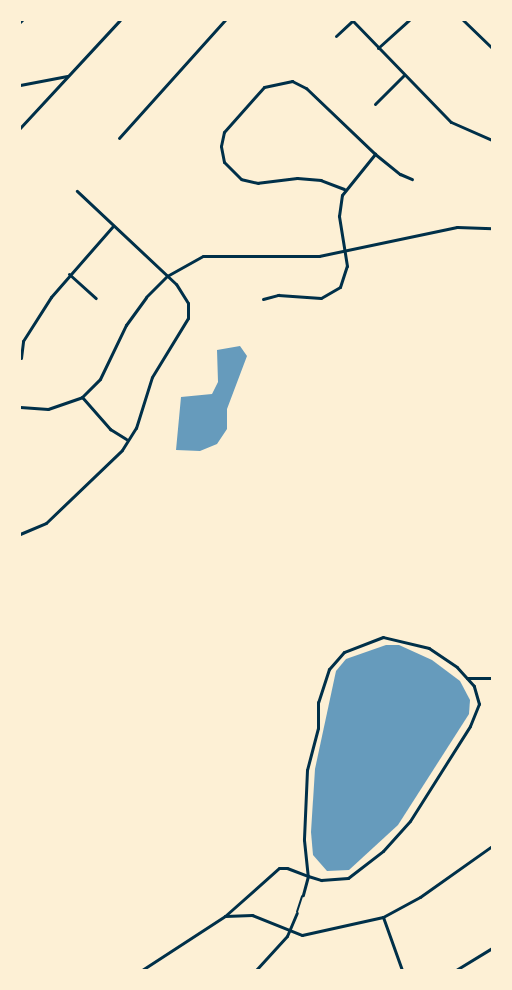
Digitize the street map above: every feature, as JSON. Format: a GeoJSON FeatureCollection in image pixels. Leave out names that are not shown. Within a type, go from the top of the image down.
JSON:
{"type":"FeatureCollection","features":[{"type":"Feature","properties":{"kind":"street"},"geometry":{"type":"LineString","coordinates":[[20,128],[120,20]]}},
{"type":"Feature","properties":{"kind":"street"},"geometry":{"type":"LineString","coordinates":[[119,138],[222,20]]}},
{"type":"Feature","properties":{"kind":"street"},"geometry":{"type":"LineString","coordinates":[[336,36],[352,20],[403,76],[451,122],[492,140]]}},
{"type":"Feature","properties":{"kind":"street"},"geometry":{"type":"LineString","coordinates":[[378,48],[409,20]]}},
{"type":"Feature","properties":{"kind":"street"},"geometry":{"type":"LineString","coordinates":[[463,20],[492,48]]}},
{"type":"Feature","properties":{"kind":"street"},"geometry":{"type":"LineString","coordinates":[[20,85],[70,75]]}},
{"type":"Feature","properties":{"kind":"street"},"geometry":{"type":"LineString","coordinates":[[375,104],[403,76]]}},
{"type":"Feature","properties":{"kind":"street"},"geometry":{"type":"LineString","coordinates":[[344,189],[321,180],[297,178],[258,183],[241,179],[224,162],[220,146],[224,132],[264,87],[292,81],[306,88],[375,154],[400,174],[412,179]]}},
{"type":"Feature","properties":{"kind":"street"},"geometry":{"type":"LineString","coordinates":[[263,299],[278,295],[328,296],[344,279],[345,252],[339,216],[344,189],[375,154]]}},
{"type":"Feature","properties":{"kind":"street"},"geometry":{"type":"LineString","coordinates":[[20,534],[46,523],[112,461],[136,428],[152,377],[187,323],[188,303],[167,276],[112,227],[77,191]]}},
{"type":"Feature","properties":{"kind":"street"},"geometry":{"type":"LineString","coordinates":[[21,358],[29,330],[69,274],[112,227]]}},
{"type":"Feature","properties":{"kind":"street"},"geometry":{"type":"LineString","coordinates":[[20,406],[48,409],[82,397],[106,369],[139,305],[167,276],[191,261],[215,255],[304,257],[345,252],[457,227],[492,228]]}},
{"type":"Feature","properties":{"kind":"street"},"geometry":{"type":"LineString","coordinates":[[69,274],[96,298]]}},
{"type":"Feature","properties":{"kind":"street"},"geometry":{"type":"LineString","coordinates":[[82,397],[110,429],[126,440]]}},
{"type":"Feature","properties":{"kind":"street"},"geometry":{"type":"LineString","coordinates":[[142,970],[225,916],[275,869],[287,868],[308,876],[321,880],[348,878],[383,851],[410,821],[477,714],[477,694],[466,678],[429,648],[392,636],[371,640],[338,657],[321,689],[318,728],[307,770],[304,840],[308,876],[303,895]]}},
{"type":"Feature","properties":{"kind":"street"},"geometry":{"type":"LineString","coordinates":[[466,678],[492,678]]}},
{"type":"Feature","properties":{"kind":"street"},"geometry":{"type":"LineString","coordinates":[[225,916],[252,915],[307,935],[383,917],[420,897],[492,846]]}},
{"type":"Feature","properties":{"kind":"street"},"geometry":{"type":"LineString","coordinates":[[256,970],[289,930],[297,913]]}},
{"type":"Feature","properties":{"kind":"street"},"geometry":{"type":"LineString","coordinates":[[383,917],[402,970]]}},
{"type":"Feature","properties":{"kind":"street"},"geometry":{"type":"LineString","coordinates":[[456,970],[492,948]]}},
{"type":"Feature","properties":{"kind":"lane"},"geometry":{"type":"LineString","coordinates":[[297,913],[303,895]]}},
{"type":"Feature","properties":{"kind":"water"},"geometry":{"type":"Polygon","coordinates":[[[240,346],[247,356],[227,409],[227,429],[217,444],[200,451],[176,450],[181,397],[212,394],[218,382],[217,350],[240,346]]]}},
{"type":"Feature","properties":{"kind":"water"},"geometry":{"type":"Polygon","coordinates":[[[386,645],[399,645],[432,660],[460,681],[470,700],[469,714],[398,825],[349,870],[327,871],[313,855],[311,832],[315,769],[336,671],[346,659],[386,645]]]}}]}
